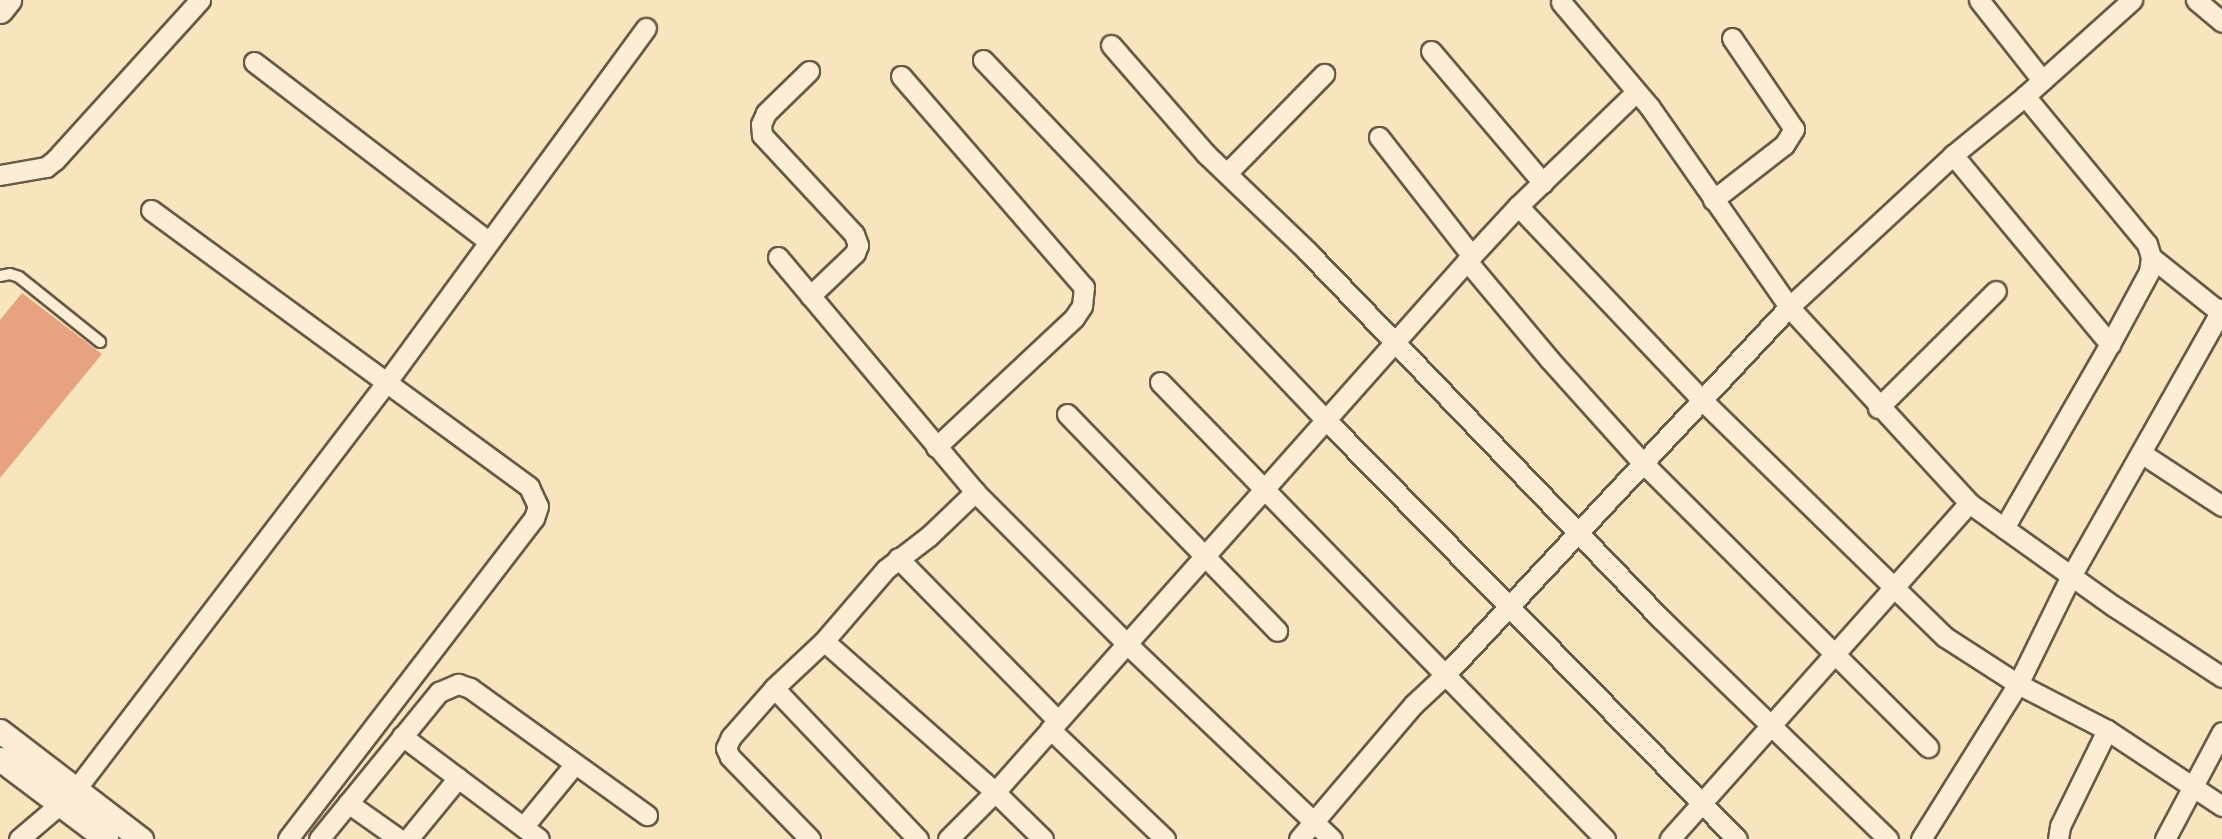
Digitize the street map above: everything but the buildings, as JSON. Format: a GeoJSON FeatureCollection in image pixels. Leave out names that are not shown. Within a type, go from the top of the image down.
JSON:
{"type":"FeatureCollection","features":[{"type":"Feature","properties":{"kind":"main road"},"geometry":{"type":"LineString","coordinates":[[0,10],[8,0]]}},
{"type":"Feature","properties":{"kind":"street"},"geometry":{"type":"LineString","coordinates":[[0,175],[46,167],[55,160],[200,0]]}},
{"type":"Feature","properties":{"kind":"street"},"geometry":{"type":"LineString","coordinates":[[1979,0],[2042,80]]}},
{"type":"Feature","properties":{"kind":"street"},"geometry":{"type":"LineString","coordinates":[[1299,839],[1414,704],[1444,676],[1789,307],[1953,155],[2025,96],[2132,0]]}},
{"type":"Feature","properties":{"kind":"street"},"geometry":{"type":"LineString","coordinates":[[2196,0],[2222,22]]}},
{"type":"Feature","properties":{"kind":"street"},"geometry":{"type":"LineString","coordinates":[[1561,2],[1635,93],[1649,106],[1789,307],[1878,408],[1969,503],[2071,576],[2222,677]]}},
{"type":"Feature","properties":{"kind":"street"},"geometry":{"type":"LineString","coordinates":[[31,836],[68,797],[386,383],[487,240],[646,28]]}},
{"type":"Feature","properties":{"kind":"street"},"geometry":{"type":"LineString","coordinates":[[1713,200],[1784,145],[1794,129],[1731,38]]}},
{"type":"Feature","properties":{"kind":"street"},"geometry":{"type":"LineString","coordinates":[[1111,45],[1206,154],[1579,531],[1661,618],[1888,839]]}},
{"type":"Feature","properties":{"kind":"street"},"geometry":{"type":"LineString","coordinates":[[1431,51],[1543,184]]}},
{"type":"Feature","properties":{"kind":"street"},"geometry":{"type":"LineString","coordinates":[[983,60],[1325,419],[1737,839]]}},
{"type":"Feature","properties":{"kind":"street"},"geometry":{"type":"LineString","coordinates":[[254,62],[487,240]]}},
{"type":"Feature","properties":{"kind":"street"},"geometry":{"type":"LineString","coordinates":[[809,71],[766,113],[761,124],[762,135],[854,234],[858,245],[855,253],[810,296]]}},
{"type":"Feature","properties":{"kind":"street"},"geometry":{"type":"LineString","coordinates":[[1227,173],[1324,74]]}},
{"type":"Feature","properties":{"kind":"street"},"geometry":{"type":"LineString","coordinates":[[901,76],[1084,287],[1082,306],[1074,318],[936,447]]}},
{"type":"Feature","properties":{"kind":"street"},"geometry":{"type":"LineString","coordinates":[[948,839],[995,792],[1325,419],[1518,206],[1635,93]]}},
{"type":"Feature","properties":{"kind":"street"},"geometry":{"type":"LineString","coordinates":[[2004,528],[2110,344],[2149,272],[2151,257],[2147,244],[2025,96]]}},
{"type":"Feature","properties":{"kind":"street"},"geometry":{"type":"LineString","coordinates":[[1380,137],[1470,259],[1550,360],[1642,462],[1836,652],[1928,747]]}},
{"type":"Feature","properties":{"kind":"street"},"geometry":{"type":"LineString","coordinates":[[1953,155],[2110,344]]}},
{"type":"Feature","properties":{"kind":"street"},"geometry":{"type":"LineString","coordinates":[[1518,206],[1702,400],[1945,637],[2018,684],[2107,730],[2222,806]]}},
{"type":"Feature","properties":{"kind":"street"},"geometry":{"type":"LineString","coordinates":[[151,211],[529,487],[538,506],[534,518],[288,839]]}},
{"type":"Feature","properties":{"kind":"street"},"geometry":{"type":"LineString","coordinates":[[778,257],[975,492],[1126,643],[1332,839]]}},
{"type":"Feature","properties":{"kind":"street"},"geometry":{"type":"LineString","coordinates":[[1921,839],[2018,684],[2071,576],[2141,453],[2215,335],[2221,310],[2151,257]]}},
{"type":"Feature","properties":{"kind":"street"},"geometry":{"type":"LineString","coordinates":[[1878,408],[1996,291]]}},
{"type":"Feature","properties":{"kind":"street"},"geometry":{"type":"LineString","coordinates":[[1160,382],[1605,839]]}},
{"type":"Feature","properties":{"kind":"street"},"geometry":{"type":"LineString","coordinates":[[1067,414],[1277,631]]}},
{"type":"Feature","properties":{"kind":"street"},"geometry":{"type":"LineString","coordinates":[[2141,453],[2222,506]]}},
{"type":"Feature","properties":{"kind":"street"},"geometry":{"type":"LineString","coordinates":[[810,839],[730,757],[726,748],[739,726],[774,688],[824,641],[898,558],[929,536],[975,492]]}},
{"type":"Feature","properties":{"kind":"street"},"geometry":{"type":"LineString","coordinates":[[1670,839],[1969,503]]}},
{"type":"Feature","properties":{"kind":"street"},"geometry":{"type":"LineString","coordinates":[[898,558],[1054,725],[1166,839]]}},
{"type":"Feature","properties":{"kind":"street"},"geometry":{"type":"LineString","coordinates":[[824,641],[995,792],[1043,839]]}},
{"type":"Feature","properties":{"kind":"street"},"geometry":{"type":"LineString","coordinates":[[323,837],[439,692],[458,684],[470,688],[647,816]]}},
{"type":"Feature","properties":{"kind":"street"},"geometry":{"type":"LineString","coordinates":[[774,688],[833,754],[918,839]]}},
{"type":"Feature","properties":{"kind":"street"},"geometry":{"type":"LineString","coordinates":[[2058,839],[2060,827],[2107,730]]}},
{"type":"Feature","properties":{"kind":"street"},"geometry":{"type":"LineString","coordinates":[[0,731],[68,797],[106,839]]}},
{"type":"Feature","properties":{"kind":"street"},"geometry":{"type":"LineString","coordinates":[[2165,839],[2222,732]]}},
{"type":"Feature","properties":{"kind":"street"},"geometry":{"type":"LineString","coordinates":[[402,736],[539,839]]}},
{"type":"Feature","properties":{"kind":"street"},"geometry":{"type":"LineString","coordinates":[[0,759],[141,839]]}},
{"type":"Feature","properties":{"kind":"street"},"geometry":{"type":"LineString","coordinates":[[523,827],[574,765]]}},
{"type":"Feature","properties":{"kind":"street"},"geometry":{"type":"LineString","coordinates":[[408,839],[458,778]]}},
{"type":"Feature","properties":{"kind":"street"},"geometry":{"type":"LineString","coordinates":[[348,803],[399,839]]}},
{"type":"Feature","properties":{"kind":"lane"},"geometry":{"type":"LineString","coordinates":[[0,275],[19,277],[100,342]]}}]}
